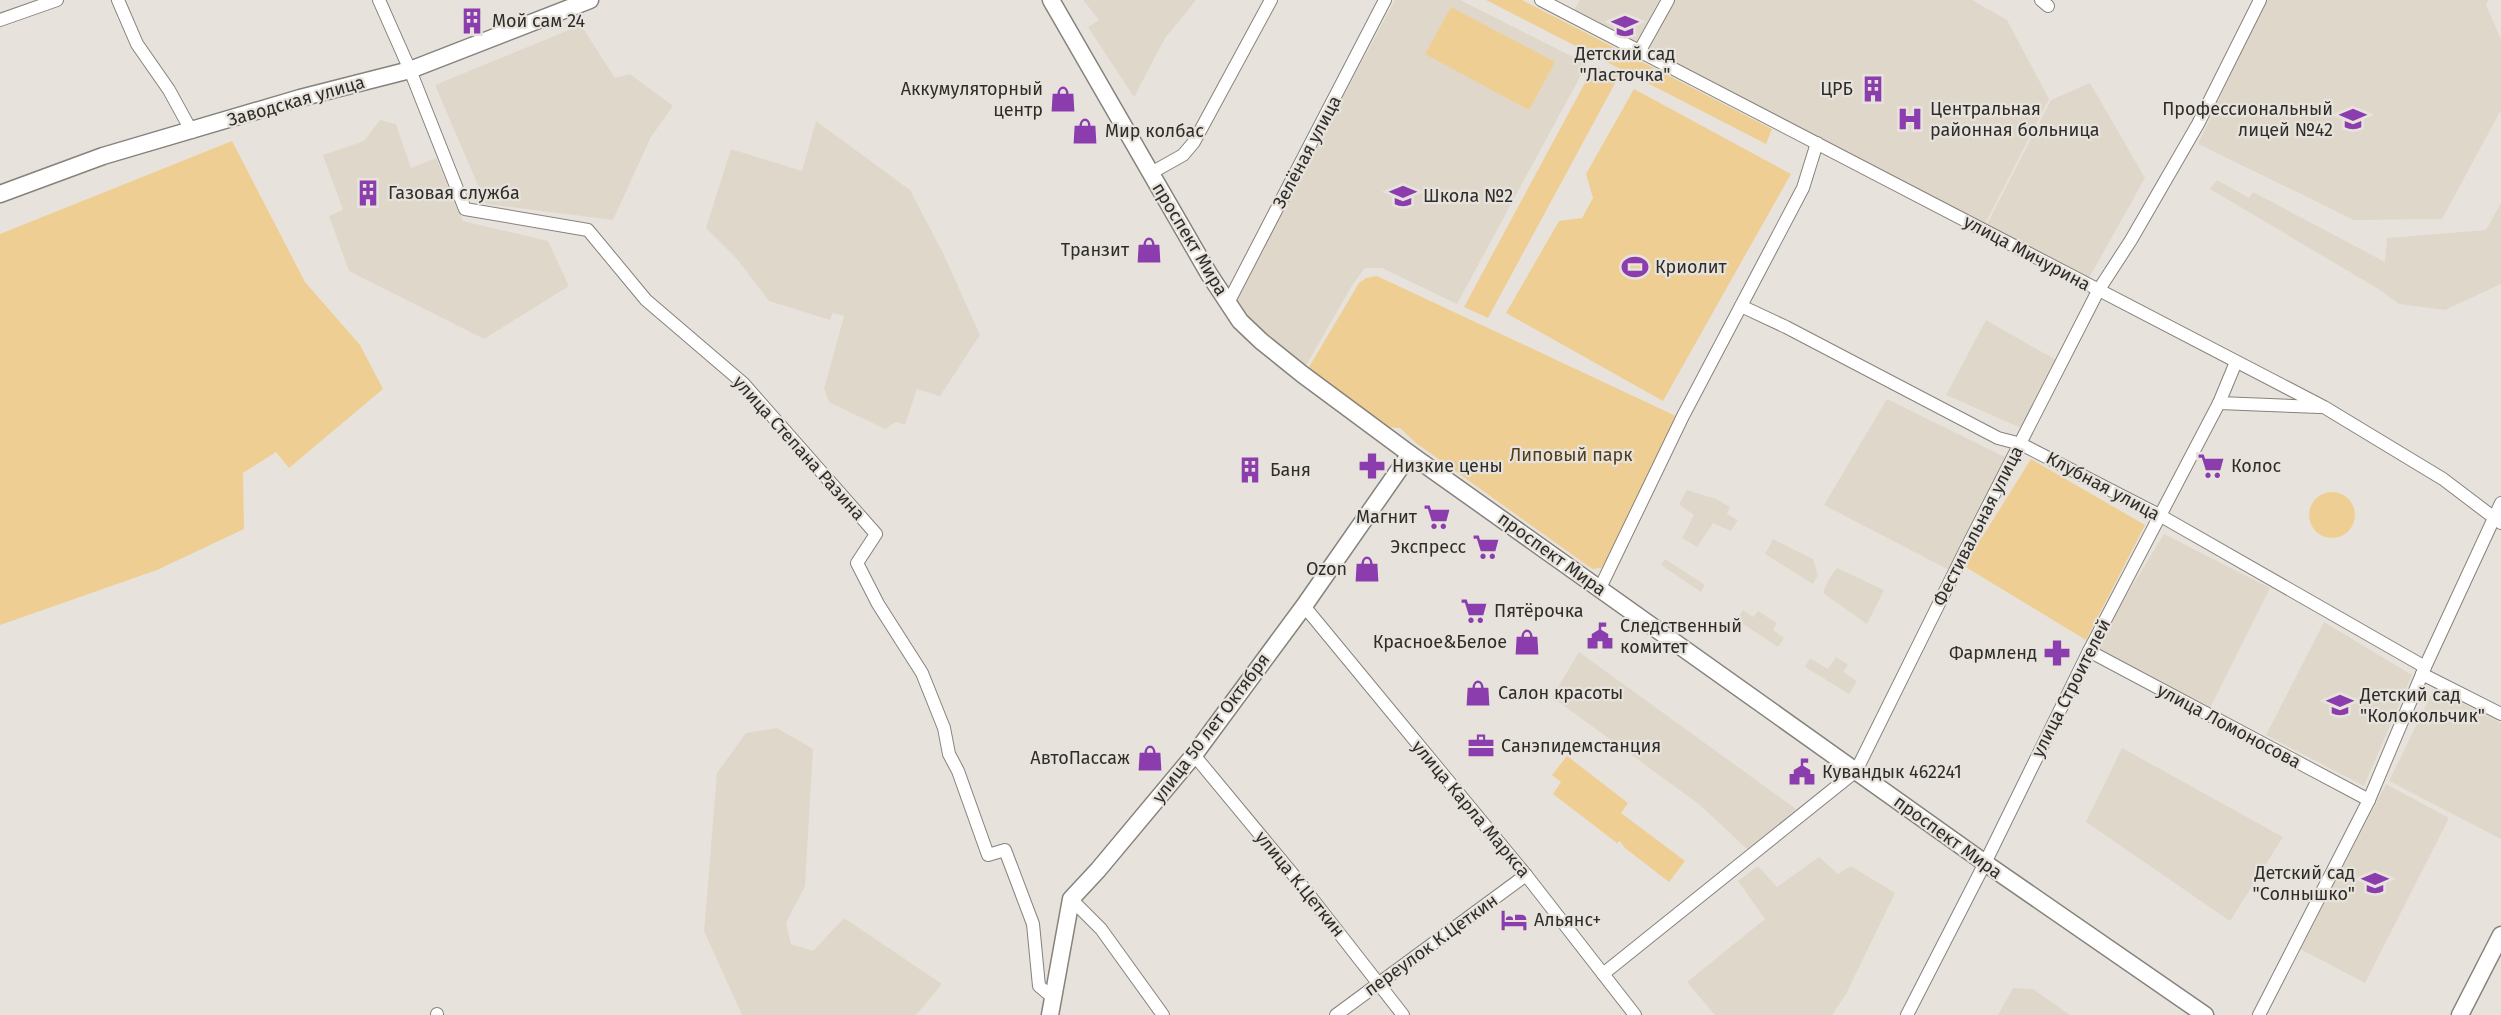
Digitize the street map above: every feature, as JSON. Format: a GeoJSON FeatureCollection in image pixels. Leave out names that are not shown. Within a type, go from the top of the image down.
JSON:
{"type":"FeatureCollection","features":[{"type":"Feature","properties":{"kind":"main road","name":"Заводская улица"},"geometry":{"type":"LineString","coordinates":[[0,194],[103,156],[192,132],[300,98],[410,70],[590,0]]}},
{"type":"Feature","properties":{"kind":"main road","name":"проспект Мира"},"geometry":{"type":"LineString","coordinates":[[1051,0],[1228,303],[1240,321],[1261,341],[1410,454],[1985,863],[2205,1015]]}},
{"type":"Feature","properties":{"kind":"main road","name":"улица 50 лет Октября"},"geometry":{"type":"LineString","coordinates":[[1071,899],[1194,755],[1304,606],[1410,454]]}},
{"type":"Feature","properties":{"kind":"main road"},"geometry":{"type":"LineString","coordinates":[[1050,1015],[1071,899]]}},
{"type":"Feature","properties":{"kind":"main road"},"geometry":{"type":"LineString","coordinates":[[2460,1015],[2501,935]]}},
{"type":"Feature","properties":{"kind":"street"},"geometry":{"type":"LineString","coordinates":[[0,20],[57,0]]}},
{"type":"Feature","properties":{"kind":"street"},"geometry":{"type":"LineString","coordinates":[[118,0],[137,44],[169,90],[192,132]]}},
{"type":"Feature","properties":{"kind":"street"},"geometry":{"type":"LineString","coordinates":[[379,0],[410,70]]}},
{"type":"Feature","properties":{"kind":"street"},"geometry":{"type":"LineString","coordinates":[[1151,173],[1183,155],[1194,142],[1271,0]]}},
{"type":"Feature","properties":{"kind":"street","name":"Зелёная улица"},"geometry":{"type":"LineString","coordinates":[[1228,303],[1385,0]]}},
{"type":"Feature","properties":{"kind":"street","name":"улица Мичурина"},"geometry":{"type":"LineString","coordinates":[[1541,0],[2324,407],[2443,479],[2497,521]]}},
{"type":"Feature","properties":{"kind":"street"},"geometry":{"type":"LineString","coordinates":[[1639,52],[1668,0]]}},
{"type":"Feature","properties":{"kind":"street","name":"Фестивальная улица"},"geometry":{"type":"LineString","coordinates":[[1603,974],[1856,771],[2098,291],[2131,240],[2198,124],[2260,0]]}},
{"type":"Feature","properties":{"kind":"street","name":"улица Степана Разина"},"geometry":{"type":"LineString","coordinates":[[410,70],[465,209],[588,230],[646,300],[743,383],[876,534],[857,563],[878,604],[922,673],[944,728],[949,754],[958,771],[988,855],[1005,850],[1033,924],[1039,986],[1052,997]]}},
{"type":"Feature","properties":{"kind":"street"},"geometry":{"type":"LineString","coordinates":[[1600,588],[1683,416],[1803,188],[1817,143]]}},
{"type":"Feature","properties":{"kind":"street","name":"Клубная улица"},"geometry":{"type":"LineString","coordinates":[[1741,306],[1786,327],[1998,438],[2021,444],[2161,516],[2501,714]]}},
{"type":"Feature","properties":{"kind":"street","name":"улица Строителей"},"geometry":{"type":"LineString","coordinates":[[1907,1015],[2089,651],[2219,403],[2236,362]]}},
{"type":"Feature","properties":{"kind":"street"},"geometry":{"type":"LineString","coordinates":[[2219,403],[2324,407]]}},
{"type":"Feature","properties":{"kind":"street"},"geometry":{"type":"LineString","coordinates":[[2259,1015],[2369,800],[2424,670],[2497,521],[2501,503]]}},
{"type":"Feature","properties":{"kind":"street","name":"улица Карла Маркса"},"geometry":{"type":"LineString","coordinates":[[1304,606],[1526,875],[1635,1015]]}},
{"type":"Feature","properties":{"kind":"street","name":"улица Ломоносова"},"geometry":{"type":"LineString","coordinates":[[2089,651],[2369,800]]}},
{"type":"Feature","properties":{"kind":"street","name":"улица К.Цеткин"},"geometry":{"type":"LineString","coordinates":[[1194,755],[1380,983],[1403,1015]]}},
{"type":"Feature","properties":{"kind":"street","name":"переулок К.Цеткин"},"geometry":{"type":"LineString","coordinates":[[1336,1015],[1526,875]]}},
{"type":"Feature","properties":{"kind":"street"},"geometry":{"type":"LineString","coordinates":[[1071,899],[1101,929],[1163,1015]]}},
{"type":"Feature","properties":{"kind":"shaded area"},"geometry":{"type":"Polygon","coordinates":[[[1083,0],[1196,0],[1165,38],[1134,97],[1088,27],[1099,20],[1083,0]]]}},
{"type":"Feature","properties":{"kind":"shaded area","name":"Школа №2"},"geometry":{"type":"Polygon","coordinates":[[[1395,0],[1460,0],[1587,64],[1457,304],[1382,268],[1365,268],[1353,284],[1304,369],[1265,339],[1233,302],[1395,0]]]}},
{"type":"Feature","properties":{"kind":"shaded area","name":"Детский сад \"Ласточка\""},"geometry":{"type":"Polygon","coordinates":[[[1580,0],[1659,0],[1637,42],[1574,10],[1580,0]]]}},
{"type":"Feature","properties":{"kind":"shaded area","name":"Центральная районная больница"},"geometry":{"type":"Polygon","coordinates":[[[1673,0],[1972,0],[2007,20],[2049,99],[1985,224],[1645,49],[1673,0]]]}},
{"type":"Feature","properties":{"kind":"shaded area","name":"Профессиональный лицей №42"},"geometry":{"type":"Polygon","coordinates":[[[2266,0],[2488,0],[2486,5],[2501,39],[2501,110],[2442,219],[2354,220],[2198,144],[2266,0]]]}},
{"type":"Feature","properties":{"kind":"shaded area"},"geometry":{"type":"Polygon","coordinates":[[[581,25],[615,78],[630,74],[673,106],[651,137],[613,220],[486,204],[435,85],[581,25]]]}},
{"type":"Feature","properties":{"kind":"shaded area"},"geometry":{"type":"Polygon","coordinates":[[[2090,83],[2145,178],[2089,278],[1987,224],[2051,100],[2090,83]]]}},
{"type":"Feature","properties":{"kind":"shaded area"},"geometry":{"type":"Polygon","coordinates":[[[380,120],[396,124],[411,168],[436,158],[463,221],[548,241],[569,286],[484,339],[349,271],[329,216],[343,210],[323,155],[364,141],[380,120]]]}},
{"type":"Feature","properties":{"kind":"shaded area"},"geometry":{"type":"Polygon","coordinates":[[[816,121],[910,190],[943,253],[980,335],[940,396],[917,389],[905,425],[896,422],[885,429],[829,402],[824,389],[844,316],[833,313],[830,320],[769,301],[737,259],[706,228],[731,149],[802,171],[816,121]]]}},
{"type":"Feature","properties":{"kind":"shaded area"},"geometry":{"type":"Polygon","coordinates":[[[2217,180],[2249,198],[2253,192],[2385,262],[2387,238],[2486,230],[2501,203],[2501,284],[2445,310],[2399,304],[2380,290],[2210,189],[2217,180]]]}},
{"type":"Feature","properties":{"kind":"shaded area"},"geometry":{"type":"Polygon","coordinates":[[[1986,320],[2056,360],[2021,428],[1946,395],[1986,320]]]}},
{"type":"Feature","properties":{"kind":"shaded area"},"geometry":{"type":"Polygon","coordinates":[[[1887,399],[2007,458],[1949,570],[1824,505],[1887,399]]]}},
{"type":"Feature","properties":{"kind":"shaded area"},"geometry":{"type":"Polygon","coordinates":[[[1687,490],[1716,499],[1730,507],[1727,514],[1738,520],[1731,531],[1713,523],[1697,547],[1682,538],[1694,515],[1679,504],[1687,490]]]}},
{"type":"Feature","properties":{"kind":"shaded area"},"geometry":{"type":"Polygon","coordinates":[[[2164,534],[2270,588],[2208,712],[2093,650],[2164,534]]]}},
{"type":"Feature","properties":{"kind":"shaded area"},"geometry":{"type":"Polygon","coordinates":[[[1773,539],[1813,559],[1818,575],[1813,584],[1765,554],[1773,539]]]}},
{"type":"Feature","properties":{"kind":"shaded area"},"geometry":{"type":"Polygon","coordinates":[[[1665,559],[1705,585],[1701,592],[1661,565],[1665,559]]]}},
{"type":"Feature","properties":{"kind":"shaded area"},"geometry":{"type":"Polygon","coordinates":[[[1837,568],[1884,590],[1867,624],[1823,593],[1837,568]]]}},
{"type":"Feature","properties":{"kind":"shaded area"},"geometry":{"type":"Polygon","coordinates":[[[1743,610],[1753,617],[1758,611],[1777,623],[1773,630],[1784,638],[1778,647],[1737,620],[1743,610]]]}},
{"type":"Feature","properties":{"kind":"shaded area","name":"Детский сад \"Колокольчик\""},"geometry":{"type":"Polygon","coordinates":[[[2324,622],[2412,675],[2364,786],[2266,735],[2324,622]]]}},
{"type":"Feature","properties":{"kind":"shaded area"},"geometry":{"type":"Polygon","coordinates":[[[1579,652],[1796,809],[1748,850],[1700,805],[1552,697],[1579,652]]]}},
{"type":"Feature","properties":{"kind":"shaded area"},"geometry":{"type":"Polygon","coordinates":[[[1836,657],[1848,665],[1843,672],[1857,681],[1849,694],[1805,667],[1810,658],[1828,669],[1836,657]]]}},
{"type":"Feature","properties":{"kind":"shaded area"},"geometry":{"type":"Polygon","coordinates":[[[2434,689],[2501,723],[2501,839],[2389,781],[2434,689]]]}},
{"type":"Feature","properties":{"kind":"shaded area"},"geometry":{"type":"Polygon","coordinates":[[[777,728],[813,749],[805,886],[786,923],[791,944],[813,951],[844,918],[942,984],[916,1015],[742,1015],[704,931],[717,773],[746,733],[777,728]]]}},
{"type":"Feature","properties":{"kind":"shaded area"},"geometry":{"type":"Polygon","coordinates":[[[2122,748],[2283,837],[2230,921],[2086,822],[2122,748]]]}},
{"type":"Feature","properties":{"kind":"shaded area","name":"Детский сад \"Солнышко\""},"geometry":{"type":"Polygon","coordinates":[[[2386,784],[2449,818],[2365,983],[2300,949],[2386,784]]]}},
{"type":"Feature","properties":{"kind":"shaded area"},"geometry":{"type":"Polygon","coordinates":[[[1819,857],[1838,874],[1851,866],[1895,893],[1846,994],[1832,1015],[1715,1015],[1687,982],[1765,919],[1738,881],[1758,866],[1777,887],[1819,857]]]}},
{"type":"Feature","properties":{"kind":"shaded area"},"geometry":{"type":"Polygon","coordinates":[[[2013,988],[2033,989],[2070,1015],[1998,1015],[2013,988]]]}},
{"type":"Feature","properties":{"kind":"green space"},"geometry":{"type":"Polygon","coordinates":[[[1486,0],[1522,0],[1772,129],[1766,144],[1486,0]]]}},
{"type":"Feature","properties":{"kind":"green space"},"geometry":{"type":"Polygon","coordinates":[[[1451,7],[1555,62],[1529,110],[1425,54],[1451,7]]]}},
{"type":"Feature","properties":{"kind":"green space"},"geometry":{"type":"Polygon","coordinates":[[[1594,66],[1619,76],[1488,318],[1464,307],[1594,66]]]}},
{"type":"Feature","properties":{"kind":"green space","name":"Криолит"},"geometry":{"type":"Polygon","coordinates":[[[1634,89],[1791,174],[1663,401],[1506,313],[1559,221],[1582,218],[1593,198],[1586,174],[1634,89]]]}},
{"type":"Feature","properties":{"kind":"green space"},"geometry":{"type":"Polygon","coordinates":[[[232,141],[305,282],[360,345],[383,389],[289,468],[276,452],[243,473],[244,529],[157,570],[0,625],[0,234],[232,141]]]}},
{"type":"Feature","properties":{"kind":"green space","name":"Липовый парк"},"geometry":{"type":"Polygon","coordinates":[[[1377,276],[1678,417],[1606,567],[1593,569],[1588,566],[1416,443],[1400,428],[1381,427],[1306,372],[1359,283],[1366,278],[1377,276]]]}},
{"type":"Feature","properties":{"kind":"green space"},"geometry":{"type":"Polygon","coordinates":[[[2031,459],[2145,525],[2086,640],[1964,566],[2031,459]]]}},
{"type":"Feature","properties":{"kind":"green space"},"geometry":{"type":"Polygon","coordinates":[[[2332,492],[2348,499],[2355,515],[2348,531],[2332,538],[2316,531],[2309,515],[2316,499],[2332,492]]]}},
{"type":"Feature","properties":{"kind":"green space"},"geometry":{"type":"Polygon","coordinates":[[[1567,756],[1628,803],[1621,813],[1685,861],[1669,882],[1625,848],[1620,841],[1617,843],[1553,794],[1561,782],[1552,775],[1567,756]]]}},
{"type":"Feature","properties":{"kind":"place","name":"Мой сам 24"},"geometry":{"type":"Point","coordinates":[472,21]}},
{"type":"Feature","properties":{"kind":"place","name":"Детский сад \"Ласточка\""},"geometry":{"type":"Point","coordinates":[1625,26]}},
{"type":"Feature","properties":{"kind":"place","name":"ЦРБ"},"geometry":{"type":"Point","coordinates":[1873,89]}},
{"type":"Feature","properties":{"kind":"place","name":"Аккумуляторный центр"},"geometry":{"type":"Point","coordinates":[1063,99]}},
{"type":"Feature","properties":{"kind":"place","name":"Центральная районная больница"},"geometry":{"type":"Point","coordinates":[1910,119]}},
{"type":"Feature","properties":{"kind":"place","name":"Профессиональный лицей №42"},"geometry":{"type":"Point","coordinates":[2353,119]}},
{"type":"Feature","properties":{"kind":"place","name":"Мир колбас"},"geometry":{"type":"Point","coordinates":[1085,131]}},
{"type":"Feature","properties":{"kind":"place","name":"Газовая служба"},"geometry":{"type":"Point","coordinates":[368,193]}},
{"type":"Feature","properties":{"kind":"place","name":"Школа №2"},"geometry":{"type":"Point","coordinates":[1403,196]}},
{"type":"Feature","properties":{"kind":"place","name":"Транзит"},"geometry":{"type":"Point","coordinates":[1149,250]}},
{"type":"Feature","properties":{"kind":"place","name":"Криолит"},"geometry":{"type":"Point","coordinates":[1635,267]}},
{"type":"Feature","properties":{"kind":"place","name":"Низкие цены"},"geometry":{"type":"Point","coordinates":[1372,466]}},
{"type":"Feature","properties":{"kind":"place","name":"Колос"},"geometry":{"type":"Point","coordinates":[2211,466]}},
{"type":"Feature","properties":{"kind":"place","name":"Баня"},"geometry":{"type":"Point","coordinates":[1250,470]}},
{"type":"Feature","properties":{"kind":"place","name":"Магнит"},"geometry":{"type":"Point","coordinates":[1437,517]}},
{"type":"Feature","properties":{"kind":"place","name":"Экспресс"},"geometry":{"type":"Point","coordinates":[1486,547]}},
{"type":"Feature","properties":{"kind":"place","name":"Ozon"},"geometry":{"type":"Point","coordinates":[1367,569]}},
{"type":"Feature","properties":{"kind":"place","name":"Пятёрочка"},"geometry":{"type":"Point","coordinates":[1474,611]}},
{"type":"Feature","properties":{"kind":"place","name":"Следственный комитет"},"geometry":{"type":"Point","coordinates":[1600,636]}},
{"type":"Feature","properties":{"kind":"place","name":"Красное&Белое"},"geometry":{"type":"Point","coordinates":[1527,642]}},
{"type":"Feature","properties":{"kind":"place","name":"Фармленд"},"geometry":{"type":"Point","coordinates":[2057,653]}},
{"type":"Feature","properties":{"kind":"place","name":"Салон красоты"},"geometry":{"type":"Point","coordinates":[1478,693]}},
{"type":"Feature","properties":{"kind":"place","name":"Детский сад \"Колокольчик\""},"geometry":{"type":"Point","coordinates":[2340,705]}},
{"type":"Feature","properties":{"kind":"place","name":"Санэпидемстанция"},"geometry":{"type":"Point","coordinates":[1481,746]}},
{"type":"Feature","properties":{"kind":"place","name":"АвтоПассаж"},"geometry":{"type":"Point","coordinates":[1150,758]}},
{"type":"Feature","properties":{"kind":"place","name":"Кувандык 462241"},"geometry":{"type":"Point","coordinates":[1802,772]}},
{"type":"Feature","properties":{"kind":"place","name":"Детский сад \"Солнышко\""},"geometry":{"type":"Point","coordinates":[2375,883]}},
{"type":"Feature","properties":{"kind":"place","name":"Альянс+"},"geometry":{"type":"Point","coordinates":[1514,920]}}]}
